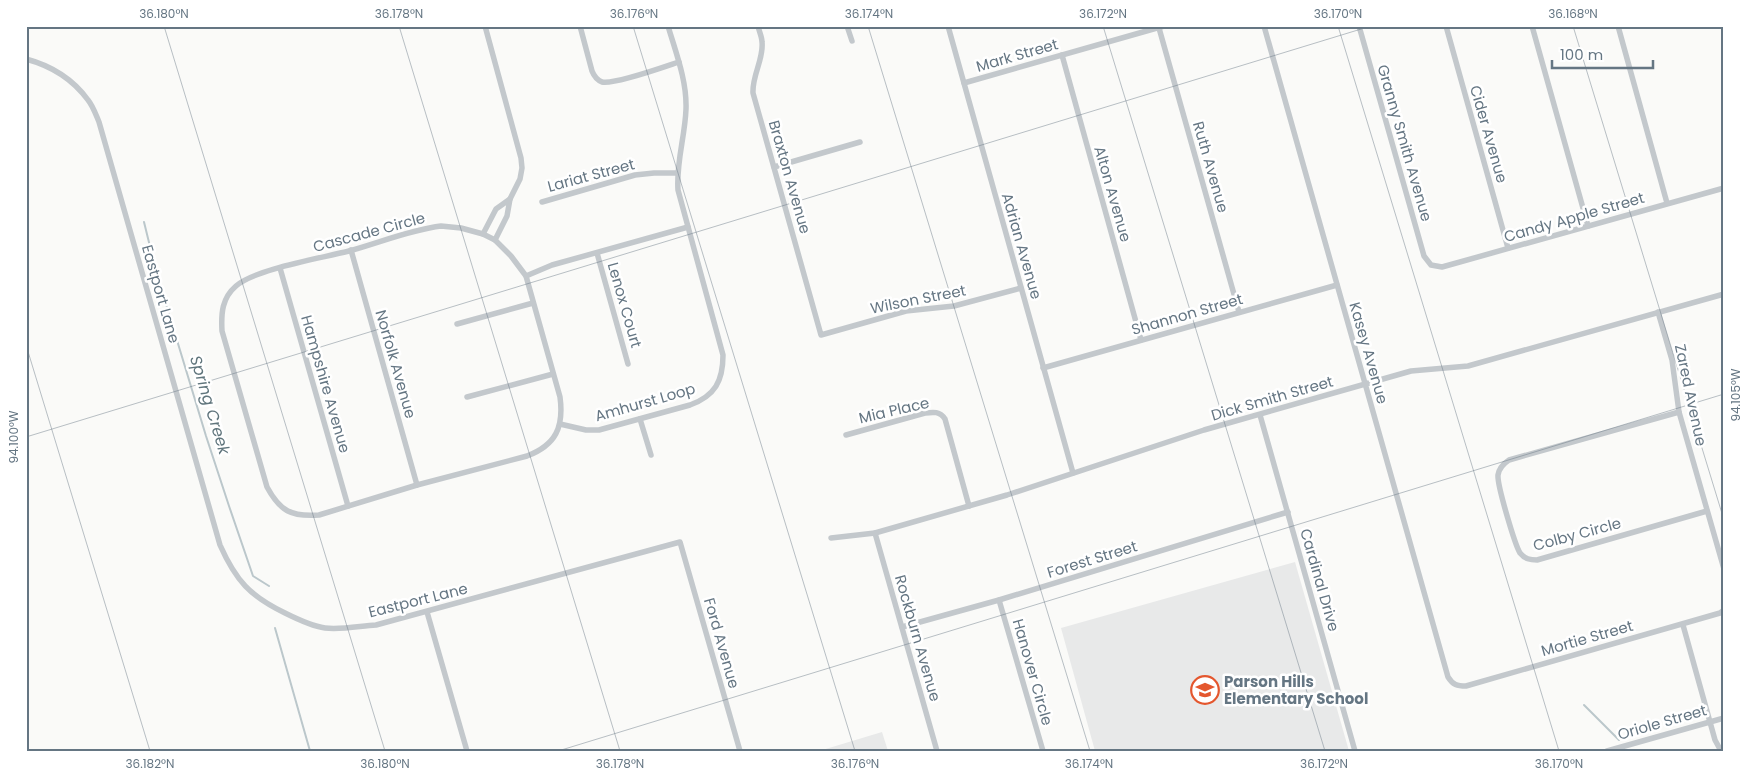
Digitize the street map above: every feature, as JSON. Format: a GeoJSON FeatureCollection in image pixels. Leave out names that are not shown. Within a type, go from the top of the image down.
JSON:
{"type":"FeatureCollection","features":[{"type":"Feature","properties":{"kind":"street"},"geometry":{"type":"LineString","coordinates":[[485,26],[521,158],[522,168],[520,179],[510,199],[508,216],[495,240]]}},
{"type":"Feature","properties":{"kind":"street"},"geometry":{"type":"LineString","coordinates":[[580,26],[592,71],[599,81],[612,82],[678,62]]}},
{"type":"Feature","properties":{"kind":"street","name":"Amhurst Loop"},"geometry":{"type":"LineString","coordinates":[[560,424],[586,430],[599,430],[640,419],[700,401],[717,386],[721,376],[723,355],[678,190],[677,174],[686,107],[684,81],[668,26]]}},
{"type":"Feature","properties":{"kind":"street","name":"Braxton Avenue"},"geometry":{"type":"LineString","coordinates":[[758,26],[762,42],[762,54],[752,83],[753,93],[820,335]]}},
{"type":"Feature","properties":{"kind":"street"},"geometry":{"type":"LineString","coordinates":[[847,26],[852,41]]}},
{"type":"Feature","properties":{"kind":"street","name":"Adrian Avenue"},"geometry":{"type":"LineString","coordinates":[[948,26],[1074,473]]}},
{"type":"Feature","properties":{"kind":"street","name":"Kasey Avenue"},"geometry":{"type":"LineString","coordinates":[[1264,26],[1448,677],[1455,685]]}},
{"type":"Feature","properties":{"kind":"street","name":"Granny Smith Avenue"},"geometry":{"type":"LineString","coordinates":[[1359,26],[1424,256],[1431,265]]}},
{"type":"Feature","properties":{"kind":"street","name":"Cider Avenue"},"geometry":{"type":"LineString","coordinates":[[1446,26],[1508,248]]}},
{"type":"Feature","properties":{"kind":"street"},"geometry":{"type":"LineString","coordinates":[[1532,26],[1588,226]]}},
{"type":"Feature","properties":{"kind":"street"},"geometry":{"type":"LineString","coordinates":[[1618,26],[1667,204]]}},
{"type":"Feature","properties":{"kind":"street","name":"Mark Street"},"geometry":{"type":"LineString","coordinates":[[964,83],[1161,27]]}},
{"type":"Feature","properties":{"kind":"street","name":"Ruth Avenue"},"geometry":{"type":"LineString","coordinates":[[1161,27],[1239,312]]}},
{"type":"Feature","properties":{"kind":"street","name":"Alton Avenue"},"geometry":{"type":"LineString","coordinates":[[1062,55],[1141,340]]}},
{"type":"Feature","properties":{"kind":"street","name":"Eastport Lane"},"geometry":{"type":"LineString","coordinates":[[26,59],[50,67],[69,80],[89,101],[99,122],[220,545],[229,564],[240,580],[265,603],[299,620],[326,628],[376,625],[680,542]]}},
{"type":"Feature","properties":{"kind":"street"},"geometry":{"type":"LineString","coordinates":[[774,167],[860,142]]}},
{"type":"Feature","properties":{"kind":"street","name":"Lariat Street"},"geometry":{"type":"LineString","coordinates":[[542,202],[644,173],[677,174]]}},
{"type":"Feature","properties":{"kind":"street","name":"Candy Apple Street"},"geometry":{"type":"LineString","coordinates":[[1431,265],[1442,267],[1724,188]]}},
{"type":"Feature","properties":{"kind":"street"},"geometry":{"type":"LineString","coordinates":[[483,234],[496,209],[510,199]]}},
{"type":"Feature","properties":{"kind":"street","name":"Cascade Circle"},"geometry":{"type":"LineString","coordinates":[[440,226],[461,228],[483,234],[495,240],[511,256],[526,276],[534,303],[562,410],[560,424],[551,440],[539,452],[527,456],[417,485],[319,515],[302,516],[286,510],[274,500],[267,487],[227,349],[222,330],[221,312],[226,297],[237,285],[252,276],[351,250],[421,228],[440,226]]}},
{"type":"Feature","properties":{"kind":"street"},"geometry":{"type":"LineString","coordinates":[[526,276],[552,266],[688,228]]}},
{"type":"Feature","properties":{"kind":"street","name":"Norfolk Avenue"},"geometry":{"type":"LineString","coordinates":[[351,250],[417,485]]}},
{"type":"Feature","properties":{"kind":"street","name":"Lenox Court"},"geometry":{"type":"LineString","coordinates":[[597,253],[628,364]]}},
{"type":"Feature","properties":{"kind":"street","name":"Hampshire Avenue"},"geometry":{"type":"LineString","coordinates":[[280,268],[348,506]]}},
{"type":"Feature","properties":{"kind":"street","name":"Shannon Street"},"geometry":{"type":"LineString","coordinates":[[1043,368],[1337,285]]}},
{"type":"Feature","properties":{"kind":"street","name":"Wilson Street"},"geometry":{"type":"LineString","coordinates":[[820,335],[906,311],[954,306],[1021,288]]}},
{"type":"Feature","properties":{"kind":"street","name":"Dick Smith Street"},"geometry":{"type":"LineString","coordinates":[[831,538],[875,533],[969,506],[1177,439],[1365,384],[1419,370],[1468,366],[1724,294]]}},
{"type":"Feature","properties":{"kind":"street"},"geometry":{"type":"LineString","coordinates":[[456,324],[534,303]]}},
{"type":"Feature","properties":{"kind":"street","name":"Zared Avenue"},"geometry":{"type":"LineString","coordinates":[[1658,312],[1672,360],[1679,412],[1724,569]]}},
{"type":"Feature","properties":{"kind":"street"},"geometry":{"type":"LineString","coordinates":[[467,397],[553,374]]}},
{"type":"Feature","properties":{"kind":"street","name":"Colby Circle"},"geometry":{"type":"LineString","coordinates":[[1679,412],[1509,460],[1499,470],[1499,483],[1518,548],[1525,558],[1531,560],[1537,560],[1707,512]]}},
{"type":"Feature","properties":{"kind":"street","name":"Mia Place"},"geometry":{"type":"LineString","coordinates":[[846,435],[925,413],[940,413],[945,419],[969,506]]}},
{"type":"Feature","properties":{"kind":"street","name":"Cardinal Drive"},"geometry":{"type":"LineString","coordinates":[[1260,415],[1355,751]]}},
{"type":"Feature","properties":{"kind":"street"},"geometry":{"type":"LineString","coordinates":[[640,419],[651,454]]}},
{"type":"Feature","properties":{"kind":"street","name":"Forest Street"},"geometry":{"type":"LineString","coordinates":[[902,627],[1000,600],[1288,512]]}},
{"type":"Feature","properties":{"kind":"street","name":"Rockburn Avenue"},"geometry":{"type":"LineString","coordinates":[[875,533],[937,751]]}},
{"type":"Feature","properties":{"kind":"street","name":"Ford Avenue"},"geometry":{"type":"LineString","coordinates":[[680,542],[740,751]]}},
{"type":"Feature","properties":{"kind":"street","name":"Hanover Circle"},"geometry":{"type":"LineString","coordinates":[[1000,600],[1043,751]]}},
{"type":"Feature","properties":{"kind":"street","name":"Mortie Street"},"geometry":{"type":"LineString","coordinates":[[1455,685],[1466,686],[1720,614],[1724,610]]}},
{"type":"Feature","properties":{"kind":"street"},"geometry":{"type":"LineString","coordinates":[[427,612],[467,751]]}},
{"type":"Feature","properties":{"kind":"street"},"geometry":{"type":"LineString","coordinates":[[1683,624],[1715,740],[1721,751]]}},
{"type":"Feature","properties":{"kind":"street","name":"Oriole Street"},"geometry":{"type":"LineString","coordinates":[[1607,751],[1724,718]]}},
{"type":"Feature","properties":{"kind":"shaded area","name":"Parson Hills Elementary School"},"geometry":{"type":"Polygon","coordinates":[[[1295,562],[1349,751],[1095,751],[1061,628],[1295,562]]]}},
{"type":"Feature","properties":{"kind":"shaded area"},"geometry":{"type":"Polygon","coordinates":[[[882,732],[888,751],[819,751],[882,732]]]}},
{"type":"Feature","properties":{"kind":"waterway","name":"Spring Creek"},"geometry":{"type":"LineString","coordinates":[[144,222],[156,271],[206,436],[253,576],[269,586]]}},
{"type":"Feature","properties":{"kind":"waterway","name":"Spring Creek"},"geometry":{"type":"LineString","coordinates":[[275,628],[310,751]]}},
{"type":"Feature","properties":{"kind":"waterway"},"geometry":{"type":"LineString","coordinates":[[1584,705],[1619,740]]}},
{"type":"Feature","properties":{"kind":"place","name":"Parson Hills Elementary School"},"geometry":{"type":"Point","coordinates":[1205,690]}}]}
